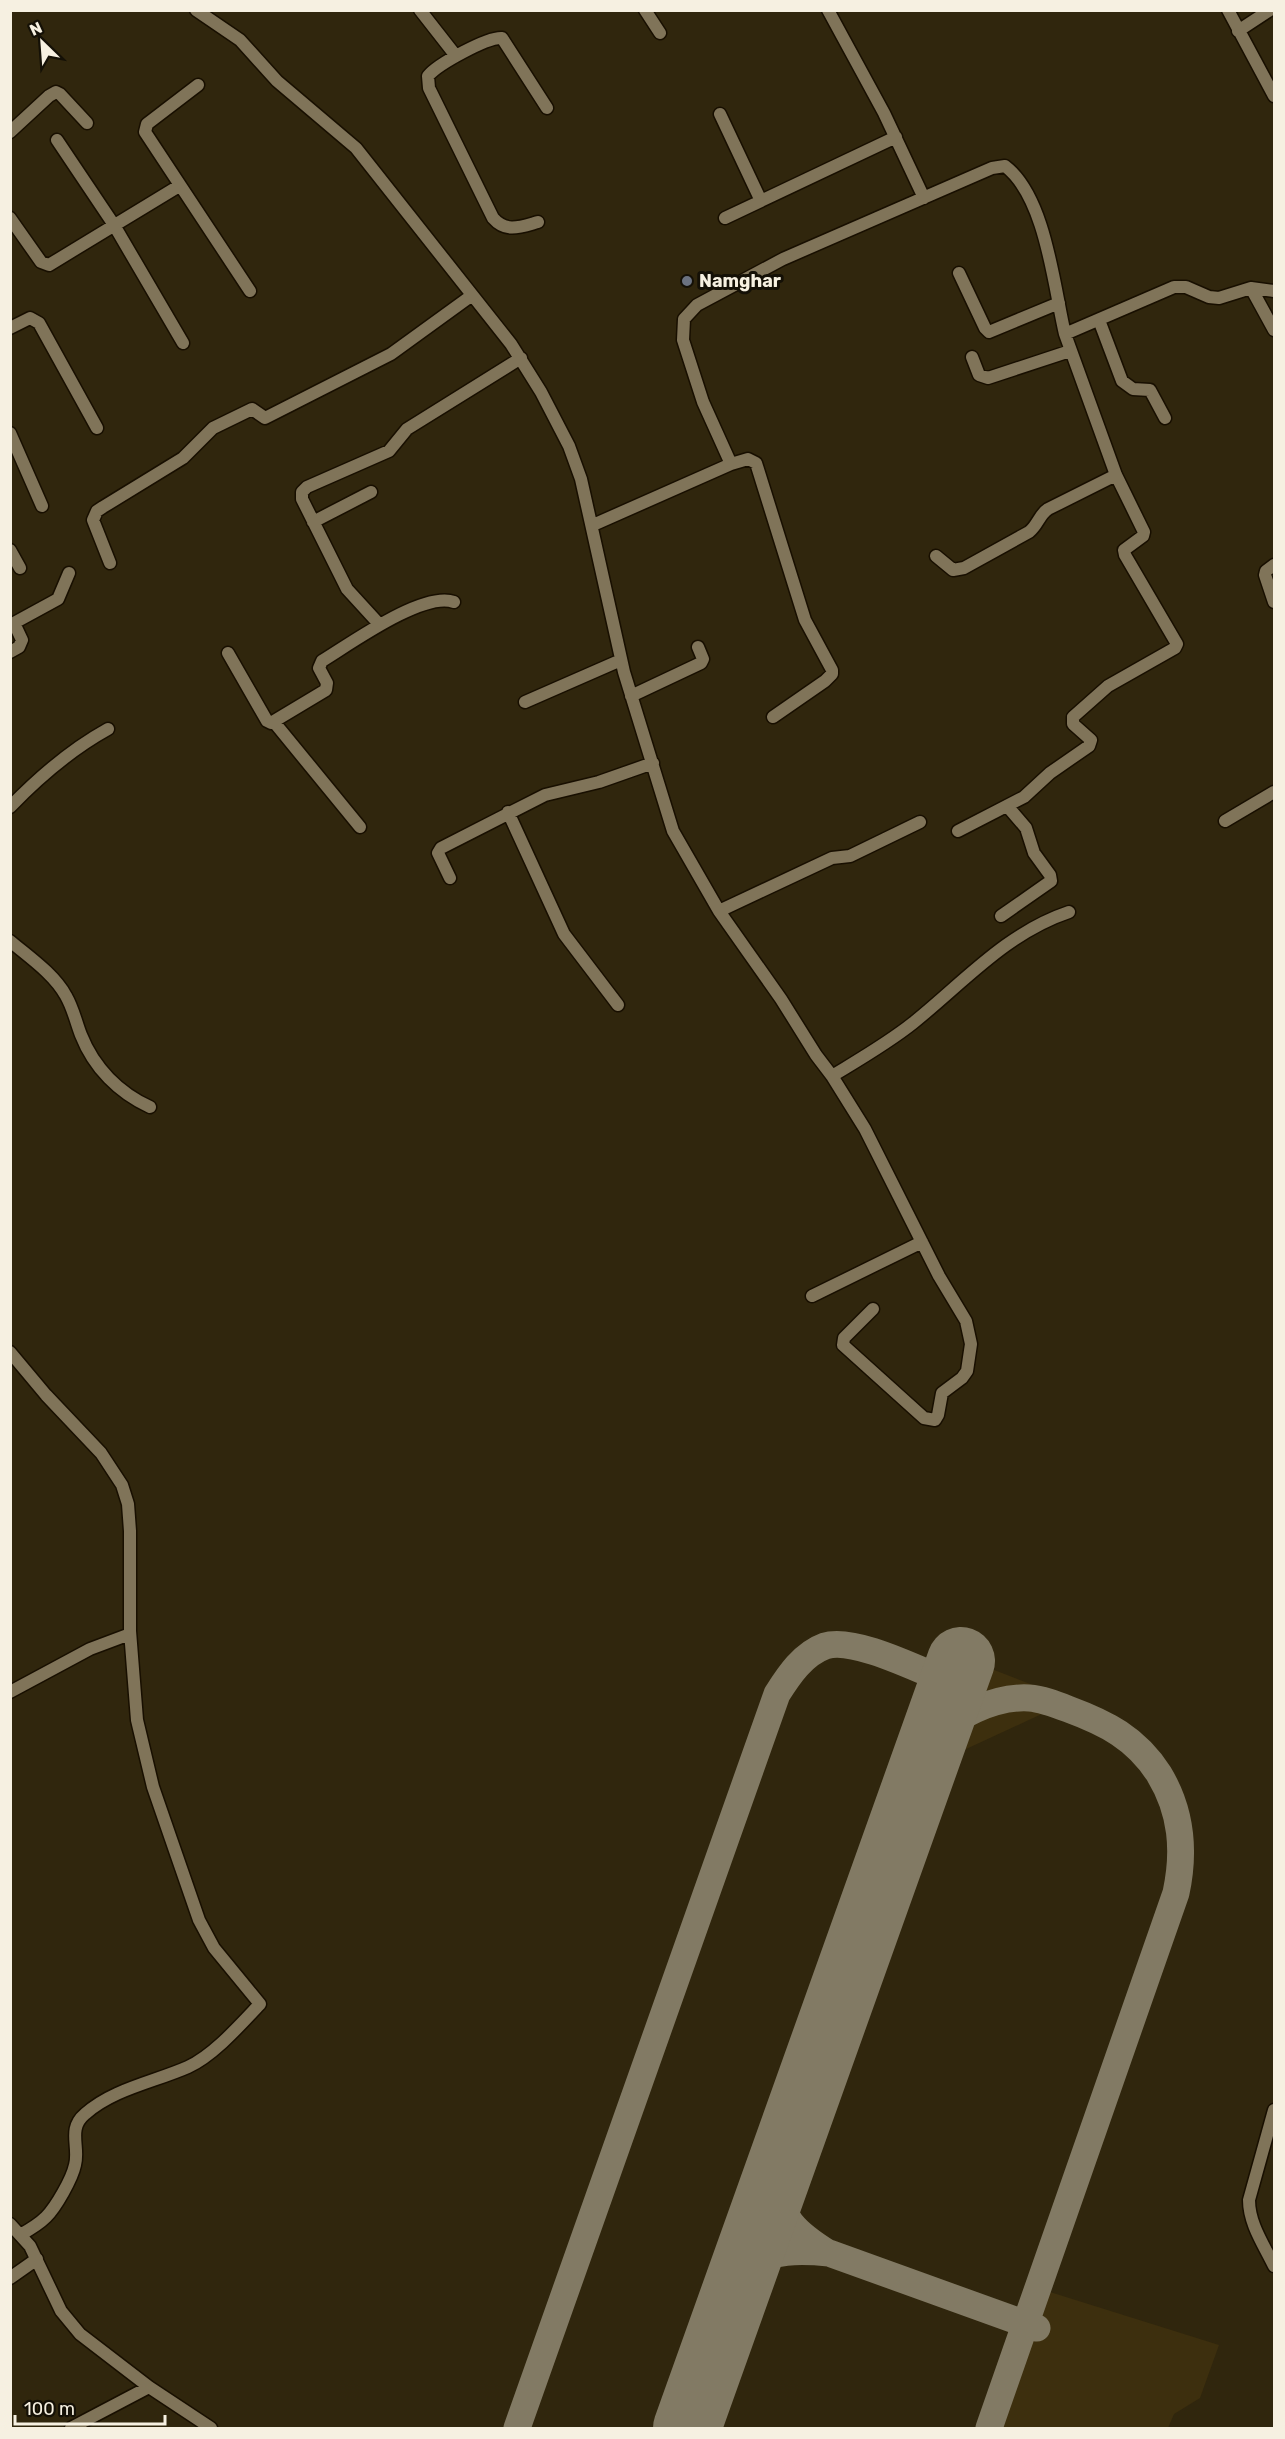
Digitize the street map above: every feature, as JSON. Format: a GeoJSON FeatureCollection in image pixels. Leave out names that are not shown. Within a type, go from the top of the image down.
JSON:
{"type":"FeatureCollection","features":[{"type":"Feature","properties":{"kind":"street"},"geometry":{"type":"LineString","coordinates":[[196,10],[240,40],[284,88],[356,148],[521,358],[569,446],[581,479],[593,525],[621,660],[673,831],[719,911],[781,999],[865,1129],[922,1242],[966,1321],[971,1344],[968,1371],[942,1393],[938,1415],[934,1420],[924,1418],[843,1345],[843,1338],[873,1309]]}},
{"type":"Feature","properties":{"kind":"street"},"geometry":{"type":"LineString","coordinates":[[420,10],[456,56]]}},
{"type":"Feature","properties":{"kind":"street"},"geometry":{"type":"LineString","coordinates":[[645,10],[660,33]]}},
{"type":"Feature","properties":{"kind":"street"},"geometry":{"type":"LineString","coordinates":[[828,10],[896,137],[924,198]]}},
{"type":"Feature","properties":{"kind":"street"},"geometry":{"type":"LineString","coordinates":[[1228,10],[1275,96]]}},
{"type":"Feature","properties":{"kind":"street"},"geometry":{"type":"LineString","coordinates":[[1238,31],[1269,10]]}},
{"type":"Feature","properties":{"kind":"street"},"geometry":{"type":"LineString","coordinates":[[538,222],[508,229],[497,222],[429,88],[428,76],[456,56],[502,38],[547,108]]}},
{"type":"Feature","properties":{"kind":"street"},"geometry":{"type":"LineString","coordinates":[[198,85],[144,127],[147,137],[250,291]]}},
{"type":"Feature","properties":{"kind":"street"},"geometry":{"type":"LineString","coordinates":[[10,132],[56,92],[87,123]]}},
{"type":"Feature","properties":{"kind":"street"},"geometry":{"type":"LineString","coordinates":[[720,114],[761,201]]}},
{"type":"Feature","properties":{"kind":"street"},"geometry":{"type":"LineString","coordinates":[[724,218],[896,137]]}},
{"type":"Feature","properties":{"kind":"street"},"geometry":{"type":"LineString","coordinates":[[57,140],[114,225],[183,343]]}},
{"type":"Feature","properties":{"kind":"street"},"geometry":{"type":"LineString","coordinates":[[731,464],[703,402],[683,340],[684,319],[697,305],[783,259],[998,166],[1005,166],[1011,171],[1031,203],[1046,240],[1070,351],[1116,476],[1144,532],[1143,536],[1124,550],[1125,555],[1140,584],[1173,634],[1176,646],[1108,686],[1073,717],[1073,724],[1089,738],[1091,744],[1050,773],[1024,797],[958,831]]}},
{"type":"Feature","properties":{"kind":"street"},"geometry":{"type":"LineString","coordinates":[[10,218],[14,233],[41,262],[49,265],[179,186]]}},
{"type":"Feature","properties":{"kind":"street"},"geometry":{"type":"LineString","coordinates":[[959,273],[984,328],[989,332],[1059,303]]}},
{"type":"Feature","properties":{"kind":"street"},"geometry":{"type":"LineString","coordinates":[[1065,334],[1179,286],[1209,297],[1219,298],[1251,288],[1275,291]]}},
{"type":"Feature","properties":{"kind":"street"},"geometry":{"type":"LineString","coordinates":[[1251,288],[1275,330]]}},
{"type":"Feature","properties":{"kind":"street"},"geometry":{"type":"LineString","coordinates":[[110,563],[93,520],[97,511],[183,458],[213,428],[252,409],[263,418],[268,417],[356,372],[391,354],[471,296]]}},
{"type":"Feature","properties":{"kind":"street"},"geometry":{"type":"LineString","coordinates":[[10,328],[30,318],[39,323],[97,428]]}},
{"type":"Feature","properties":{"kind":"street"},"geometry":{"type":"LineString","coordinates":[[1099,320],[1122,381],[1133,389],[1146,389],[1153,392],[1165,418]]}},
{"type":"Feature","properties":{"kind":"street"},"geometry":{"type":"LineString","coordinates":[[972,357],[979,375],[988,378],[1070,351]]}},
{"type":"Feature","properties":{"kind":"street"},"geometry":{"type":"LineString","coordinates":[[379,624],[347,589],[302,499],[302,492],[304,489],[389,451],[407,429],[521,358]]}},
{"type":"Feature","properties":{"kind":"street"},"geometry":{"type":"LineString","coordinates":[[10,433],[42,506]]}},
{"type":"Feature","properties":{"kind":"street"},"geometry":{"type":"LineString","coordinates":[[593,525],[731,464],[748,459],[754,461],[759,467],[805,620],[832,670],[832,674],[825,681],[772,717]]}},
{"type":"Feature","properties":{"kind":"street"},"geometry":{"type":"LineString","coordinates":[[936,556],[953,570],[964,567],[1029,532],[1034,528],[1042,512],[1116,476]]}},
{"type":"Feature","properties":{"kind":"street"},"geometry":{"type":"LineString","coordinates":[[313,522],[370,492]]}},
{"type":"Feature","properties":{"kind":"street"},"geometry":{"type":"LineString","coordinates":[[10,550],[20,568]]}},
{"type":"Feature","properties":{"kind":"street"},"geometry":{"type":"LineString","coordinates":[[1275,565],[1266,571],[1265,575],[1275,602]]}},
{"type":"Feature","properties":{"kind":"street"},"geometry":{"type":"LineString","coordinates":[[10,652],[19,647],[22,640],[12,620],[58,599],[69,573]]}},
{"type":"Feature","properties":{"kind":"street"},"geometry":{"type":"LineString","coordinates":[[228,653],[267,721],[274,722],[326,690],[327,683],[320,668],[322,662],[360,639],[379,624],[439,600],[454,602]]}},
{"type":"Feature","properties":{"kind":"street"},"geometry":{"type":"LineString","coordinates":[[631,696],[701,663],[703,659],[698,647]]}},
{"type":"Feature","properties":{"kind":"street"},"geometry":{"type":"LineString","coordinates":[[525,702],[621,660]]}},
{"type":"Feature","properties":{"kind":"street"},"geometry":{"type":"LineString","coordinates":[[274,722],[360,827]]}},
{"type":"Feature","properties":{"kind":"street"},"geometry":{"type":"LineString","coordinates":[[10,807],[51,767],[86,741],[108,729]]}},
{"type":"Feature","properties":{"kind":"street"},"geometry":{"type":"LineString","coordinates":[[450,878],[438,850],[507,812],[557,790],[599,782],[653,763]]}},
{"type":"Feature","properties":{"kind":"street"},"geometry":{"type":"LineString","coordinates":[[1225,821],[1275,792]]}},
{"type":"Feature","properties":{"kind":"street"},"geometry":{"type":"LineString","coordinates":[[1001,916],[1051,881],[1050,875],[1034,854],[1026,828],[1008,807]]}},
{"type":"Feature","properties":{"kind":"street"},"geometry":{"type":"LineString","coordinates":[[507,812],[564,934],[618,1005]]}},
{"type":"Feature","properties":{"kind":"street"},"geometry":{"type":"LineString","coordinates":[[719,911],[832,858],[850,856],[920,822]]}},
{"type":"Feature","properties":{"kind":"street"},"geometry":{"type":"LineString","coordinates":[[832,1076],[913,1023],[985,960],[1022,934],[1049,919],[1069,912]]}},
{"type":"Feature","properties":{"kind":"street"},"geometry":{"type":"LineString","coordinates":[[10,940],[60,986],[70,1004],[88,1051],[107,1077],[121,1090],[150,1107]]}},
{"type":"Feature","properties":{"kind":"street"},"geometry":{"type":"LineString","coordinates":[[812,1296],[922,1242]]}},
{"type":"Feature","properties":{"kind":"street"},"geometry":{"type":"LineString","coordinates":[[13,1360],[101,1453],[122,1485],[128,1504],[130,1531],[130,1634],[137,1720],[153,1787],[199,1920],[214,1948],[260,2004],[204,2058],[100,2103],[83,2115],[73,2136],[76,2155],[71,2176],[46,2217],[20,2235]]}},
{"type":"Feature","properties":{"kind":"street"},"geometry":{"type":"LineString","coordinates":[[10,1692],[90,1649],[130,1634]]}},
{"type":"Feature","properties":{"kind":"street"},"geometry":{"type":"LineString","coordinates":[[1275,2110],[1249,2200],[1249,2212],[1275,2266]]}},
{"type":"Feature","properties":{"kind":"street"},"geometry":{"type":"LineString","coordinates":[[10,2224],[38,2259],[61,2311],[80,2334],[149,2387],[211,2428]]}},
{"type":"Feature","properties":{"kind":"street"},"geometry":{"type":"LineString","coordinates":[[10,2278],[38,2259]]}},
{"type":"Feature","properties":{"kind":"street"},"geometry":{"type":"LineString","coordinates":[[71,2428],[149,2387]]}},
{"type":"Feature","properties":{"kind":"shaded area"},"geometry":{"type":"Polygon","coordinates":[[[984,1666],[1056,1694],[1046,1712],[951,1756],[984,1666]]]}},
{"type":"Feature","properties":{"kind":"shaded area"},"geometry":{"type":"Polygon","coordinates":[[[1050,2292],[1219,2345],[1200,2398],[1174,2414],[1168,2428],[1002,2428],[1050,2292]]]}},
{"type":"Feature","properties":{"kind":"taxiway"},"geometry":{"type":"LineString","coordinates":[[517,2428],[777,1694],[810,1654],[825,1646],[838,1644],[870,1650],[952,1683]]}},
{"type":"Feature","properties":{"kind":"taxiway"},"geometry":{"type":"LineString","coordinates":[[931,1741],[951,1723],[975,1709],[1003,1700],[1029,1698],[1058,1705],[1082,1714],[1119,1733],[1150,1761],[1167,1788],[1180,1832],[1181,1847],[1176,1893],[989,2428]]}},
{"type":"Feature","properties":{"kind":"taxiway"},"geometry":{"type":"LineString","coordinates":[[775,2179],[780,2204],[791,2223],[798,2231],[828,2253]]}},
{"type":"Feature","properties":{"kind":"taxiway"},"geometry":{"type":"LineString","coordinates":[[746,2262],[787,2252],[829,2253],[1037,2328]]}},
{"type":"Feature","properties":{"kind":"runway"},"geometry":{"type":"LineString","coordinates":[[687,2428],[961,1661]]}},
{"type":"Feature","properties":{"kind":"place","name":"Namghar"},"geometry":{"type":"Point","coordinates":[687,281]}}]}
